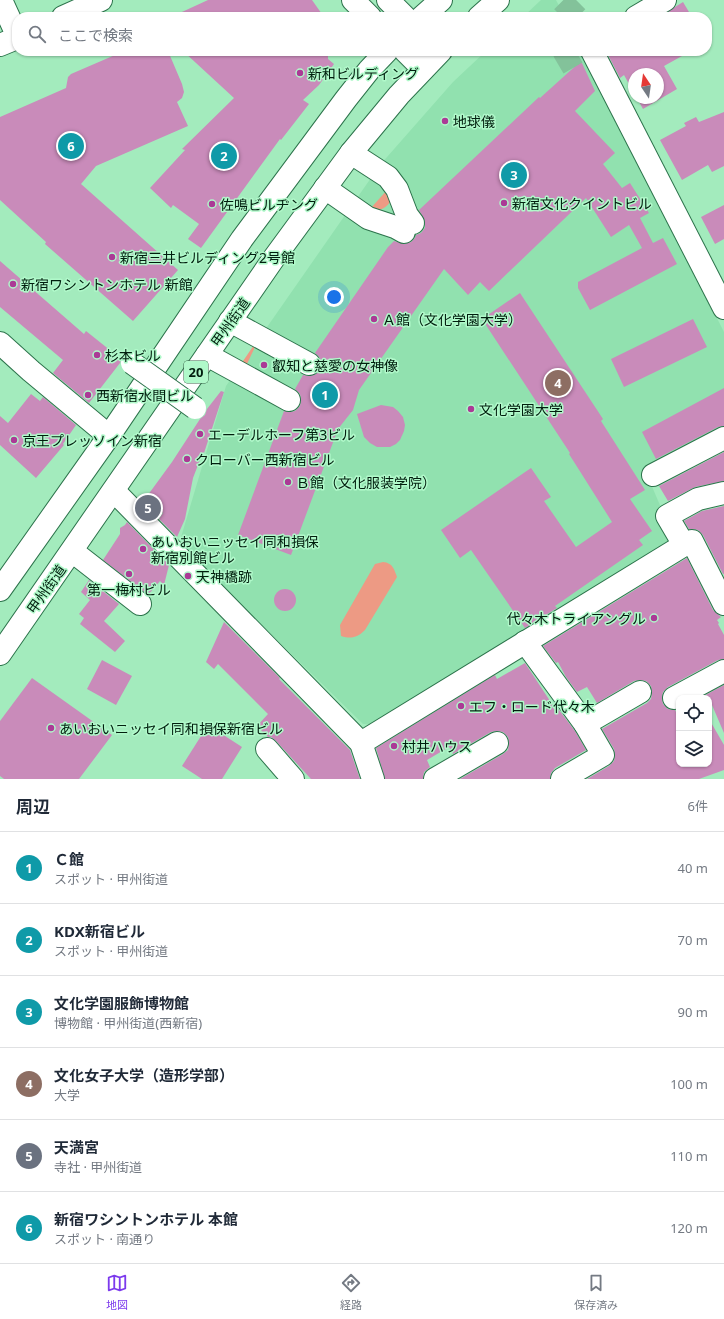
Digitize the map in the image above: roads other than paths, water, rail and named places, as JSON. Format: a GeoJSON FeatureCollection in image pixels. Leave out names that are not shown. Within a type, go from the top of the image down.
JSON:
{"type":"FeatureCollection","features":[{"type":"Feature","properties":{"kind":"main road"},"geometry":{"type":"LineString","coordinates":[[1,0],[12,25]]}},
{"type":"Feature","properties":{"kind":"main road"},"geometry":{"type":"LineString","coordinates":[[74,12],[101,0]]}},
{"type":"Feature","properties":{"kind":"main road"},"geometry":{"type":"LineString","coordinates":[[353,0],[365,12]]}},
{"type":"Feature","properties":{"kind":"main road"},"geometry":{"type":"LineString","coordinates":[[388,0],[400,12]]}},
{"type":"Feature","properties":{"kind":"main road"},"geometry":{"type":"LineString","coordinates":[[428,12],[441,0]]}},
{"type":"Feature","properties":{"kind":"main road"},"geometry":{"type":"LineString","coordinates":[[485,12],[498,0]]}},
{"type":"Feature","properties":{"kind":"main road"},"geometry":{"type":"LineString","coordinates":[[645,12],[665,0]]}},
{"type":"Feature","properties":{"kind":"main road"},"geometry":{"type":"LineString","coordinates":[[0,45],[12,39]]}},
{"type":"Feature","properties":{"kind":"main road","name":"20"},"geometry":{"type":"LineString","coordinates":[[4,581],[109,436],[242,240],[318,136],[369,70],[382,56]]}},
{"type":"Feature","properties":{"kind":"main road"},"geometry":{"type":"LineString","coordinates":[[595,56],[724,308]]}},
{"type":"Feature","properties":{"kind":"main road","name":"甲州街道"},"geometry":{"type":"LineString","coordinates":[[0,654],[274,258],[351,152],[399,95],[421,60]]}},
{"type":"Feature","properties":{"kind":"main road"},"geometry":{"type":"LineString","coordinates":[[325,188],[368,218],[395,226],[408,228],[407,215],[397,189],[388,177],[351,152]]}},
{"type":"Feature","properties":{"kind":"main road"},"geometry":{"type":"LineString","coordinates":[[230,321],[309,364]]}},
{"type":"Feature","properties":{"kind":"main road"},"geometry":{"type":"LineString","coordinates":[[0,343],[109,436]]}},
{"type":"Feature","properties":{"kind":"main road"},"geometry":{"type":"LineString","coordinates":[[207,355],[289,400]]}},
{"type":"Feature","properties":{"kind":"main road"},"geometry":{"type":"LineString","coordinates":[[132,363],[196,408]]}},
{"type":"Feature","properties":{"kind":"main road"},"geometry":{"type":"LineString","coordinates":[[653,474],[724,438]]}},
{"type":"Feature","properties":{"kind":"main road"},"geometry":{"type":"LineString","coordinates":[[114,491],[360,743],[373,779]]}},
{"type":"Feature","properties":{"kind":"main road"},"geometry":{"type":"LineString","coordinates":[[684,545],[667,516],[698,499],[724,493]]}},
{"type":"Feature","properties":{"kind":"main road"},"geometry":{"type":"LineString","coordinates":[[360,743],[692,541],[724,604]]}},
{"type":"Feature","properties":{"kind":"main road"},"geometry":{"type":"LineString","coordinates":[[72,551],[140,604]]}},
{"type":"Feature","properties":{"kind":"main road"},"geometry":{"type":"LineString","coordinates":[[525,642],[584,724],[603,755],[562,779]]}},
{"type":"Feature","properties":{"kind":"main road"},"geometry":{"type":"LineString","coordinates":[[674,698],[724,671]]}},
{"type":"Feature","properties":{"kind":"main road"},"geometry":{"type":"LineString","coordinates":[[584,724],[640,692]]}},
{"type":"Feature","properties":{"kind":"main road"},"geometry":{"type":"LineString","coordinates":[[435,779],[497,743]]}},
{"type":"Feature","properties":{"kind":"main road"},"geometry":{"type":"LineString","coordinates":[[267,749],[293,779]]}},
{"type":"Feature","properties":{"kind":"tunnel"},"geometry":{"type":"LineString","coordinates":[[567,12],[579,0]]}},
{"type":"Feature","properties":{"kind":"tunnel"},"geometry":{"type":"LineString","coordinates":[[566,56],[573,68]]}},
{"type":"Feature","properties":{"kind":"place","name":"新和ビルディング"},"geometry":{"type":"Point","coordinates":[300,73]}},
{"type":"Feature","properties":{"kind":"place","name":"地球儀"},"geometry":{"type":"Point","coordinates":[445,121]}},
{"type":"Feature","properties":{"kind":"place","name":"新宿ワシントンホテル 本館"},"geometry":{"type":"Point","coordinates":[71,146]}},
{"type":"Feature","properties":{"kind":"place","name":"KDX新宿ビル"},"geometry":{"type":"Point","coordinates":[224,156]}},
{"type":"Feature","properties":{"kind":"place","name":"文化学園服飾博物館"},"geometry":{"type":"Point","coordinates":[514,175]}},
{"type":"Feature","properties":{"kind":"place","name":"新宿文化クイントビル"},"geometry":{"type":"Point","coordinates":[504,203]}},
{"type":"Feature","properties":{"kind":"place","name":"佐鳴ビルヂング"},"geometry":{"type":"Point","coordinates":[212,204]}},
{"type":"Feature","properties":{"kind":"place","name":"新宿三井ビルディング2号館"},"geometry":{"type":"Point","coordinates":[112,257]}},
{"type":"Feature","properties":{"kind":"place","name":"新宿ワシントンホテル 新館"},"geometry":{"type":"Point","coordinates":[13,284]}},
{"type":"Feature","properties":{"kind":"place","name":"Ａ館（文化学園大学）"},"geometry":{"type":"Point","coordinates":[374,319]}},
{"type":"Feature","properties":{"kind":"place","name":"杉本ビル"},"geometry":{"type":"Point","coordinates":[97,355]}},
{"type":"Feature","properties":{"kind":"place","name":"叡知と慈愛の女神像"},"geometry":{"type":"Point","coordinates":[264,365]}},
{"type":"Feature","properties":{"kind":"place","name":"文化女子大学（造形学部）"},"geometry":{"type":"Point","coordinates":[558,383]}},
{"type":"Feature","properties":{"kind":"place","name":"西新宿水間ビル"},"geometry":{"type":"Point","coordinates":[88,395]}},
{"type":"Feature","properties":{"kind":"place","name":"Ｃ館"},"geometry":{"type":"Point","coordinates":[325,395]}},
{"type":"Feature","properties":{"kind":"place","name":"文化学園大学"},"geometry":{"type":"Point","coordinates":[471,409]}},
{"type":"Feature","properties":{"kind":"place","name":"エーデルホーフ第3ビル"},"geometry":{"type":"Point","coordinates":[200,434]}},
{"type":"Feature","properties":{"kind":"place","name":"京王プレッソイン新宿"},"geometry":{"type":"Point","coordinates":[14,440]}},
{"type":"Feature","properties":{"kind":"place","name":"クローバー西新宿ビル"},"geometry":{"type":"Point","coordinates":[187,459]}},
{"type":"Feature","properties":{"kind":"place","name":"Ｂ館（文化服装学院）"},"geometry":{"type":"Point","coordinates":[288,482]}},
{"type":"Feature","properties":{"kind":"place","name":"天満宮"},"geometry":{"type":"Point","coordinates":[148,508]}},
{"type":"Feature","properties":{"kind":"place","name":"あいおいニッセイ同和損保 新宿別館ビル"},"geometry":{"type":"Point","coordinates":[143,549]}},
{"type":"Feature","properties":{"kind":"place","name":"第一梅村ビル"},"geometry":{"type":"Point","coordinates":[129,574]}},
{"type":"Feature","properties":{"kind":"place","name":"天神橋跡"},"geometry":{"type":"Point","coordinates":[188,576]}},
{"type":"Feature","properties":{"kind":"place","name":"代々木トライアングル"},"geometry":{"type":"Point","coordinates":[654,618]}},
{"type":"Feature","properties":{"kind":"place","name":"エフ・ロード代々木"},"geometry":{"type":"Point","coordinates":[461,706]}},
{"type":"Feature","properties":{"kind":"place","name":"あいおいニッセイ同和損保新宿ビル"},"geometry":{"type":"Point","coordinates":[51,728]}},
{"type":"Feature","properties":{"kind":"place","name":"村井ハウス"},"geometry":{"type":"Point","coordinates":[394,746]}}]}
